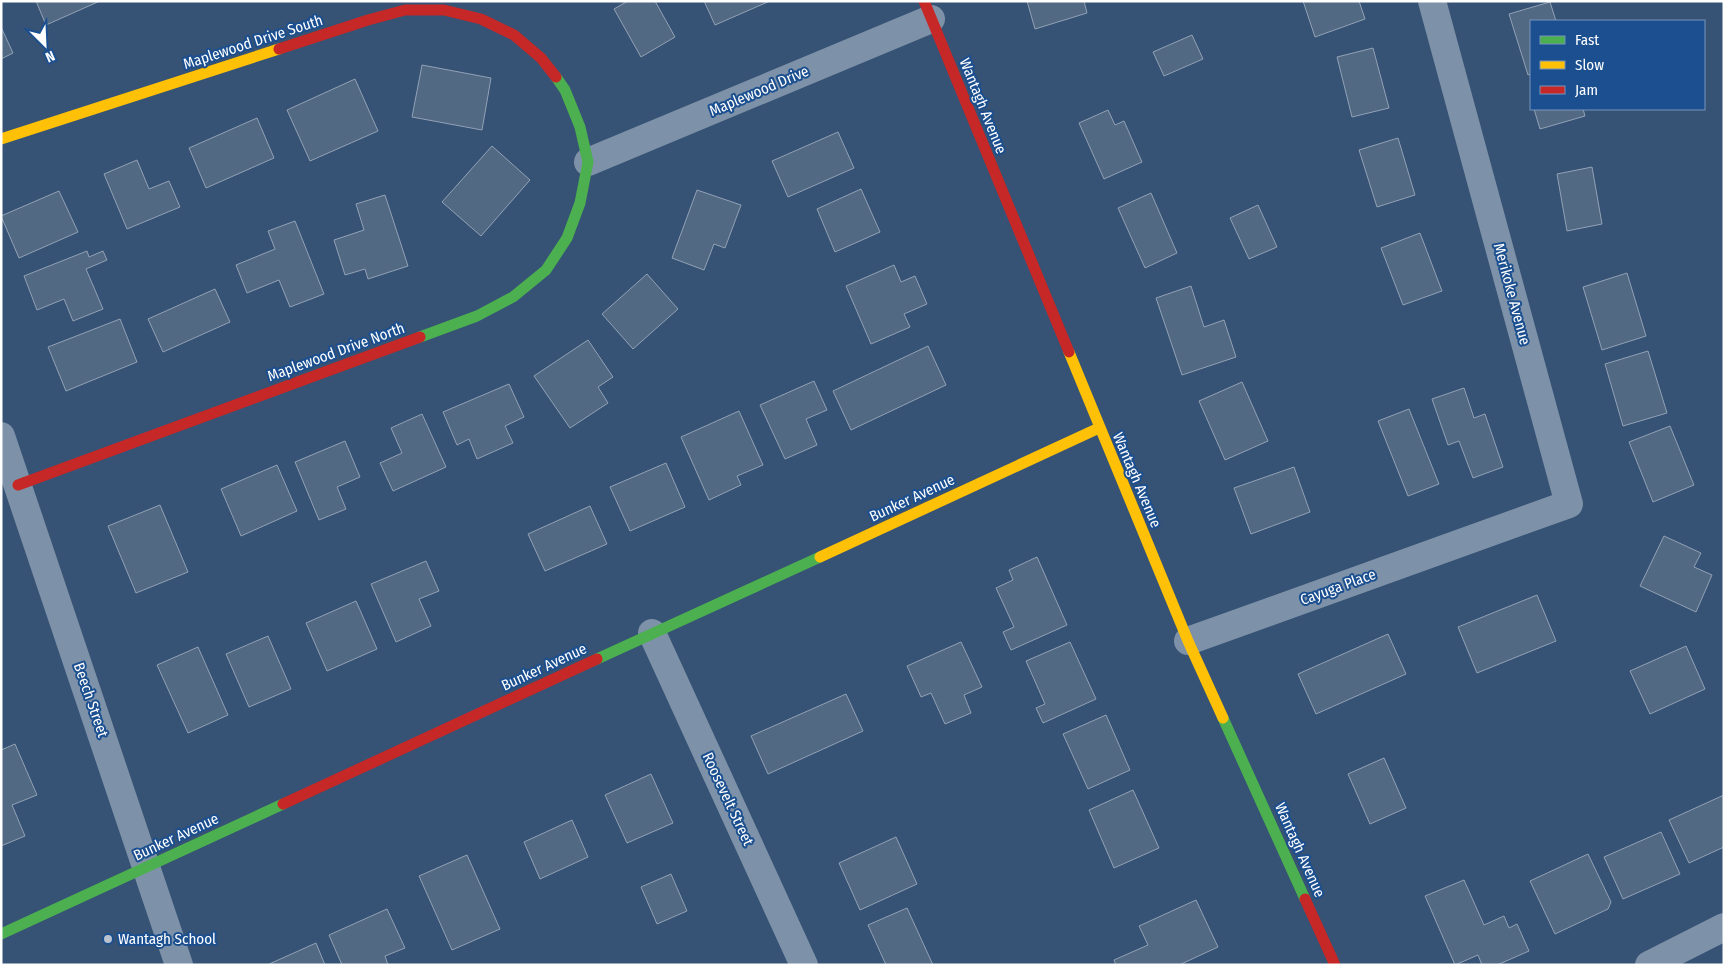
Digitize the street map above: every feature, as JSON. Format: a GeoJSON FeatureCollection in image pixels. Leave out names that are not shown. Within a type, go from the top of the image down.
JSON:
{"type":"FeatureCollection","features":[{"type":"Feature","properties":{"kind":"street","name":"Merikoke Avenue"},"geometry":{"type":"LineString","coordinates":[[1432,1],[1569,504],[1488,533]]}},
{"type":"Feature","properties":{"kind":"street","name":"Maplewood Drive South"},"geometry":{"type":"LineString","coordinates":[[1,139],[368,20],[405,10],[444,10],[482,19],[514,35],[542,58],[565,90],[580,126],[588,162]]}},
{"type":"Feature","properties":{"kind":"street","name":"Maplewood Drive"},"geometry":{"type":"LineString","coordinates":[[588,162],[927,10]]}},
{"type":"Feature","properties":{"kind":"street","name":"Wantagh Avenue"},"geometry":{"type":"LineString","coordinates":[[927,10],[1188,641],[1335,965]]}},
{"type":"Feature","properties":{"kind":"street","name":"Maplewood Drive North"},"geometry":{"type":"LineString","coordinates":[[18,485],[477,316],[513,297],[546,270],[567,238],[580,203],[588,162]]}},
{"type":"Feature","properties":{"kind":"street","name":"Bunker Avenue"},"geometry":{"type":"LineString","coordinates":[[1,934],[1100,428]]}},
{"type":"Feature","properties":{"kind":"street","name":"Beech Street"},"geometry":{"type":"LineString","coordinates":[[1,436],[148,867],[179,965]]}},
{"type":"Feature","properties":{"kind":"street","name":"Cayuga Place"},"geometry":{"type":"LineString","coordinates":[[1188,641],[1488,533]]}},
{"type":"Feature","properties":{"kind":"street","name":"Roosevelt Street"},"geometry":{"type":"LineString","coordinates":[[652,633],[804,965]]}},
{"type":"Feature","properties":{"kind":"street"},"geometry":{"type":"LineString","coordinates":[[1649,965],[1724,927]]}},
{"type":"Feature","properties":{"kind":"building"},"geometry":{"type":"Polygon","coordinates":[[[36,1],[100,1],[46,25],[36,1]]]}},
{"type":"Feature","properties":{"kind":"building"},"geometry":{"type":"Polygon","coordinates":[[[628,1],[655,1],[675,37],[641,57],[614,9],[628,1]]]}},
{"type":"Feature","properties":{"kind":"building"},"geometry":{"type":"Polygon","coordinates":[[[704,1],[770,1],[715,25],[704,1]]]}},
{"type":"Feature","properties":{"kind":"building"},"geometry":{"type":"Polygon","coordinates":[[[1027,1],[1084,1],[1087,13],[1035,29],[1027,1]]]}},
{"type":"Feature","properties":{"kind":"building"},"geometry":{"type":"Polygon","coordinates":[[[1303,1],[1359,1],[1365,19],[1315,37],[1303,1]]]}},
{"type":"Feature","properties":{"kind":"building"},"geometry":{"type":"Polygon","coordinates":[[[1550,2],[1556,20],[1530,20],[1530,74],[1528,75],[1509,14],[1550,2]]]}},
{"type":"Feature","properties":{"kind":"building"},"geometry":{"type":"Polygon","coordinates":[[[1,27],[13,53],[1,59],[1,27]]]}},
{"type":"Feature","properties":{"kind":"building"},"geometry":{"type":"Polygon","coordinates":[[[1192,35],[1203,59],[1164,76],[1153,52],[1192,35]]]}},
{"type":"Feature","properties":{"kind":"building"},"geometry":{"type":"Polygon","coordinates":[[[1373,48],[1389,108],[1352,117],[1337,57],[1373,48]]]}},
{"type":"Feature","properties":{"kind":"building"},"geometry":{"type":"Polygon","coordinates":[[[422,65],[491,78],[482,130],[412,117],[422,65]]]}},
{"type":"Feature","properties":{"kind":"building"},"geometry":{"type":"Polygon","coordinates":[[[355,79],[378,131],[310,161],[287,110],[355,79]]]}},
{"type":"Feature","properties":{"kind":"building"},"geometry":{"type":"Polygon","coordinates":[[[1108,110],[1115,125],[1124,121],[1142,162],[1104,179],[1079,123],[1108,110]]]}},
{"type":"Feature","properties":{"kind":"building"},"geometry":{"type":"Polygon","coordinates":[[[1534,110],[1583,110],[1585,116],[1540,129],[1534,110]]]}},
{"type":"Feature","properties":{"kind":"building"},"geometry":{"type":"Polygon","coordinates":[[[257,118],[274,158],[206,188],[189,148],[257,118]]]}},
{"type":"Feature","properties":{"kind":"building"},"geometry":{"type":"Polygon","coordinates":[[[838,132],[854,168],[788,197],[772,161],[838,132]]]}},
{"type":"Feature","properties":{"kind":"building"},"geometry":{"type":"Polygon","coordinates":[[[1398,138],[1415,195],[1377,207],[1359,150],[1398,138]]]}},
{"type":"Feature","properties":{"kind":"building"},"geometry":{"type":"Polygon","coordinates":[[[492,146],[530,180],[481,236],[442,202],[492,146]]]}},
{"type":"Feature","properties":{"kind":"building"},"geometry":{"type":"Polygon","coordinates":[[[137,160],[149,189],[169,181],[180,207],[127,229],[104,174],[137,160]]]}},
{"type":"Feature","properties":{"kind":"building"},"geometry":{"type":"Polygon","coordinates":[[[1592,167],[1602,224],[1567,231],[1557,174],[1592,167]]]}},
{"type":"Feature","properties":{"kind":"building"},"geometry":{"type":"Polygon","coordinates":[[[861,189],[880,232],[835,252],[817,209],[861,189]]]}},
{"type":"Feature","properties":{"kind":"building"},"geometry":{"type":"Polygon","coordinates":[[[697,190],[741,205],[725,248],[714,244],[704,270],[672,258],[697,190]]]}},
{"type":"Feature","properties":{"kind":"building"},"geometry":{"type":"Polygon","coordinates":[[[59,191],[78,232],[19,258],[1,216],[59,191]]]}},
{"type":"Feature","properties":{"kind":"building"},"geometry":{"type":"Polygon","coordinates":[[[1151,193],[1177,253],[1145,268],[1118,208],[1151,193]]]}},
{"type":"Feature","properties":{"kind":"building"},"geometry":{"type":"Polygon","coordinates":[[[385,195],[408,266],[368,279],[365,269],[345,275],[334,240],[364,230],[356,204],[385,195]]]}},
{"type":"Feature","properties":{"kind":"building"},"geometry":{"type":"Polygon","coordinates":[[[1258,205],[1277,247],[1249,259],[1230,218],[1258,205]]]}},
{"type":"Feature","properties":{"kind":"building"},"geometry":{"type":"Polygon","coordinates":[[[295,221],[324,294],[290,307],[279,280],[247,293],[236,265],[275,249],[268,231],[295,221]]]}},
{"type":"Feature","properties":{"kind":"building"},"geometry":{"type":"Polygon","coordinates":[[[1420,233],[1442,291],[1403,305],[1381,248],[1420,233]]]}},
{"type":"Feature","properties":{"kind":"building"},"geometry":{"type":"Polygon","coordinates":[[[87,251],[89,257],[103,251],[107,260],[86,269],[103,309],[73,321],[64,299],[37,310],[24,276],[87,251]]]}},
{"type":"Feature","properties":{"kind":"building"},"geometry":{"type":"Polygon","coordinates":[[[894,265],[901,282],[915,276],[927,304],[904,314],[910,327],[871,344],[846,286],[894,265]]]}},
{"type":"Feature","properties":{"kind":"building"},"geometry":{"type":"Polygon","coordinates":[[[1627,273],[1646,336],[1602,350],[1583,287],[1627,273]]]}},
{"type":"Feature","properties":{"kind":"building"},"geometry":{"type":"Polygon","coordinates":[[[647,274],[678,309],[633,349],[602,314],[647,274]]]}},
{"type":"Feature","properties":{"kind":"building"},"geometry":{"type":"Polygon","coordinates":[[[1191,286],[1204,327],[1224,320],[1236,357],[1182,375],[1156,298],[1191,286]]]}},
{"type":"Feature","properties":{"kind":"building"},"geometry":{"type":"Polygon","coordinates":[[[215,289],[230,322],[163,352],[148,319],[215,289]]]}},
{"type":"Feature","properties":{"kind":"building"},"geometry":{"type":"Polygon","coordinates":[[[120,319],[137,362],[66,391],[48,347],[120,319]]]}},
{"type":"Feature","properties":{"kind":"building"},"geometry":{"type":"Polygon","coordinates":[[[588,340],[613,377],[598,387],[608,403],[570,428],[534,376],[588,340]]]}},
{"type":"Feature","properties":{"kind":"building"},"geometry":{"type":"Polygon","coordinates":[[[928,346],[946,385],[851,430],[833,391],[928,346]]]}},
{"type":"Feature","properties":{"kind":"building"},"geometry":{"type":"Polygon","coordinates":[[[1648,351],[1667,413],[1623,426],[1605,364],[1648,351]]]}},
{"type":"Feature","properties":{"kind":"building"},"geometry":{"type":"Polygon","coordinates":[[[814,381],[827,410],[806,419],[817,445],[785,459],[760,405],[814,381]]]}},
{"type":"Feature","properties":{"kind":"building"},"geometry":{"type":"Polygon","coordinates":[[[1242,382],[1268,441],[1225,460],[1199,401],[1242,382]]]}},
{"type":"Feature","properties":{"kind":"building"},"geometry":{"type":"Polygon","coordinates":[[[509,384],[524,417],[505,426],[513,443],[477,459],[469,439],[457,445],[443,412],[509,384]]]}},
{"type":"Feature","properties":{"kind":"building"},"geometry":{"type":"Polygon","coordinates":[[[1464,388],[1474,418],[1485,414],[1503,467],[1473,478],[1459,441],[1448,445],[1432,399],[1464,388]]]}},
{"type":"Feature","properties":{"kind":"building"},"geometry":{"type":"Polygon","coordinates":[[[1409,409],[1439,484],[1408,496],[1378,421],[1409,409]]]}},
{"type":"Feature","properties":{"kind":"building"},"geometry":{"type":"Polygon","coordinates":[[[739,411],[763,465],[737,476],[741,485],[709,500],[681,437],[739,411]]]}},
{"type":"Feature","properties":{"kind":"building"},"geometry":{"type":"Polygon","coordinates":[[[422,414],[446,467],[393,491],[380,463],[402,453],[391,428],[422,414]]]}},
{"type":"Feature","properties":{"kind":"building"},"geometry":{"type":"Polygon","coordinates":[[[1670,426],[1694,485],[1653,502],[1629,442],[1670,426]]]}},
{"type":"Feature","properties":{"kind":"building"},"geometry":{"type":"Polygon","coordinates":[[[345,441],[360,477],[337,487],[346,509],[319,520],[295,462],[345,441]]]}},
{"type":"Feature","properties":{"kind":"building"},"geometry":{"type":"Polygon","coordinates":[[[666,463],[685,507],[630,531],[610,487],[666,463]]]}},
{"type":"Feature","properties":{"kind":"building"},"geometry":{"type":"Polygon","coordinates":[[[277,465],[297,511],[241,536],[221,489],[277,465]]]}},
{"type":"Feature","properties":{"kind":"building"},"geometry":{"type":"Polygon","coordinates":[[[1294,467],[1310,512],[1251,534],[1234,488],[1294,467]]]}},
{"type":"Feature","properties":{"kind":"building"},"geometry":{"type":"Polygon","coordinates":[[[160,505],[188,572],[136,593],[108,526],[160,505]]]}},
{"type":"Feature","properties":{"kind":"building"},"geometry":{"type":"Polygon","coordinates":[[[590,506],[607,544],[545,571],[528,534],[590,506]]]}},
{"type":"Feature","properties":{"kind":"building"},"geometry":{"type":"Polygon","coordinates":[[[1664,536],[1701,553],[1694,567],[1712,575],[1696,612],[1640,586],[1664,536]]]}},
{"type":"Feature","properties":{"kind":"building"},"geometry":{"type":"Polygon","coordinates":[[[1037,557],[1067,625],[1011,650],[1003,632],[1014,627],[996,588],[1013,580],[1009,570],[1037,557]]]}},
{"type":"Feature","properties":{"kind":"building"},"geometry":{"type":"Polygon","coordinates":[[[426,561],[439,591],[419,599],[431,626],[396,642],[371,584],[426,561]]]}},
{"type":"Feature","properties":{"kind":"building"},"geometry":{"type":"Polygon","coordinates":[[[1537,595],[1556,641],[1477,673],[1458,627],[1537,595]]]}},
{"type":"Feature","properties":{"kind":"building"},"geometry":{"type":"Polygon","coordinates":[[[356,601],[377,649],[327,671],[306,623],[356,601]]]}},
{"type":"Feature","properties":{"kind":"building"},"geometry":{"type":"Polygon","coordinates":[[[1388,634],[1406,674],[1316,714],[1298,674],[1388,634]]]}},
{"type":"Feature","properties":{"kind":"building"},"geometry":{"type":"Polygon","coordinates":[[[268,636],[291,689],[249,707],[226,654],[268,636]]]}},
{"type":"Feature","properties":{"kind":"building"},"geometry":{"type":"Polygon","coordinates":[[[961,642],[982,687],[964,695],[971,713],[945,724],[931,693],[921,697],[907,666],[961,642]]]}},
{"type":"Feature","properties":{"kind":"building"},"geometry":{"type":"Polygon","coordinates":[[[1070,642],[1096,699],[1043,723],[1036,708],[1045,704],[1026,661],[1070,642]]]}},
{"type":"Feature","properties":{"kind":"building"},"geometry":{"type":"Polygon","coordinates":[[[1686,646],[1705,689],[1650,714],[1630,671],[1686,646]]]}},
{"type":"Feature","properties":{"kind":"building"},"geometry":{"type":"Polygon","coordinates":[[[198,647],[228,715],[188,733],[157,665],[198,647]]]}},
{"type":"Feature","properties":{"kind":"building"},"geometry":{"type":"Polygon","coordinates":[[[846,694],[863,731],[768,774],[751,736],[846,694]]]}},
{"type":"Feature","properties":{"kind":"building"},"geometry":{"type":"Polygon","coordinates":[[[1106,715],[1130,770],[1088,789],[1063,734],[1106,715]]]}},
{"type":"Feature","properties":{"kind":"building"},"geometry":{"type":"Polygon","coordinates":[[[15,744],[37,795],[12,805],[25,836],[1,846],[1,750],[15,744]]]}},
{"type":"Feature","properties":{"kind":"building"},"geometry":{"type":"Polygon","coordinates":[[[1384,758],[1406,808],[1370,824],[1348,774],[1384,758]]]}},
{"type":"Feature","properties":{"kind":"building"},"geometry":{"type":"Polygon","coordinates":[[[651,774],[673,823],[627,843],[605,795],[651,774]]]}},
{"type":"Feature","properties":{"kind":"building"},"geometry":{"type":"Polygon","coordinates":[[[1133,790],[1159,848],[1114,868],[1089,810],[1133,790]]]}},
{"type":"Feature","properties":{"kind":"building"},"geometry":{"type":"Polygon","coordinates":[[[1724,795],[1724,847],[1689,863],[1669,820],[1724,795]]]}},
{"type":"Feature","properties":{"kind":"building"},"geometry":{"type":"Polygon","coordinates":[[[572,820],[588,857],[540,879],[524,842],[572,820]]]}},
{"type":"Feature","properties":{"kind":"building"},"geometry":{"type":"Polygon","coordinates":[[[1661,832],[1680,874],[1623,899],[1604,857],[1661,832]]]}},
{"type":"Feature","properties":{"kind":"building"},"geometry":{"type":"Polygon","coordinates":[[[896,837],[917,884],[860,910],[839,863],[896,837]]]}},
{"type":"Feature","properties":{"kind":"building"},"geometry":{"type":"Polygon","coordinates":[[[1588,854],[1611,902],[1608,909],[1555,934],[1530,881],[1588,854]]]}},
{"type":"Feature","properties":{"kind":"building"},"geometry":{"type":"Polygon","coordinates":[[[467,855],[500,929],[452,950],[419,876],[467,855]]]}},
{"type":"Feature","properties":{"kind":"building"},"geometry":{"type":"Polygon","coordinates":[[[671,874],[687,911],[657,924],[641,887],[671,874]]]}},
{"type":"Feature","properties":{"kind":"building"},"geometry":{"type":"Polygon","coordinates":[[[1464,880],[1484,925],[1504,916],[1509,928],[1517,924],[1529,951],[1497,965],[1482,965],[1478,955],[1455,965],[1425,896],[1464,880]]]}},
{"type":"Feature","properties":{"kind":"building"},"geometry":{"type":"Polygon","coordinates":[[[1196,900],[1218,947],[1179,965],[1116,965],[1114,960],[1148,945],[1139,926],[1196,900]]]}},
{"type":"Feature","properties":{"kind":"building"},"geometry":{"type":"Polygon","coordinates":[[[907,908],[933,965],[886,965],[868,925],[907,908]]]}},
{"type":"Feature","properties":{"kind":"building"},"geometry":{"type":"Polygon","coordinates":[[[387,909],[405,948],[385,956],[388,965],[342,965],[329,935],[387,909]]]}},
{"type":"Feature","properties":{"kind":"building"},"geometry":{"type":"Polygon","coordinates":[[[316,943],[325,965],[267,965],[316,943]]]}},
{"type":"Feature","properties":{"kind":"traffic: fast"},"geometry":{"type":"LineString","coordinates":[[420,337],[477,316],[513,297],[546,270],[567,238],[580,203],[588,162],[580,127],[565,90],[556,77]]}},
{"type":"Feature","properties":{"kind":"traffic: fast"},"geometry":{"type":"LineString","coordinates":[[597,659],[820,557]]}},
{"type":"Feature","properties":{"kind":"traffic: fast"},"geometry":{"type":"LineString","coordinates":[[1223,718],[1305,899]]}},
{"type":"Feature","properties":{"kind":"traffic: fast"},"geometry":{"type":"LineString","coordinates":[[1,934],[283,804]]}},
{"type":"Feature","properties":{"kind":"traffic: slow"},"geometry":{"type":"LineString","coordinates":[[1,139],[279,49]]}},
{"type":"Feature","properties":{"kind":"traffic: slow"},"geometry":{"type":"LineString","coordinates":[[1069,352],[1188,641],[1223,718]]}},
{"type":"Feature","properties":{"kind":"traffic: slow"},"geometry":{"type":"LineString","coordinates":[[820,557],[1099,428]]}},
{"type":"Feature","properties":{"kind":"traffic: jam"},"geometry":{"type":"LineString","coordinates":[[924,1],[1069,352]]}},
{"type":"Feature","properties":{"kind":"traffic: jam"},"geometry":{"type":"LineString","coordinates":[[279,49],[405,10],[444,10],[481,19],[514,35],[541,58],[556,77]]}},
{"type":"Feature","properties":{"kind":"traffic: jam"},"geometry":{"type":"LineString","coordinates":[[18,485],[420,337]]}},
{"type":"Feature","properties":{"kind":"traffic: jam"},"geometry":{"type":"LineString","coordinates":[[283,804],[597,659]]}},
{"type":"Feature","properties":{"kind":"traffic: jam"},"geometry":{"type":"LineString","coordinates":[[1305,899],[1335,965]]}},
{"type":"Feature","properties":{"kind":"place","name":"Wantagh School"},"geometry":{"type":"Point","coordinates":[108,939]}}]}
